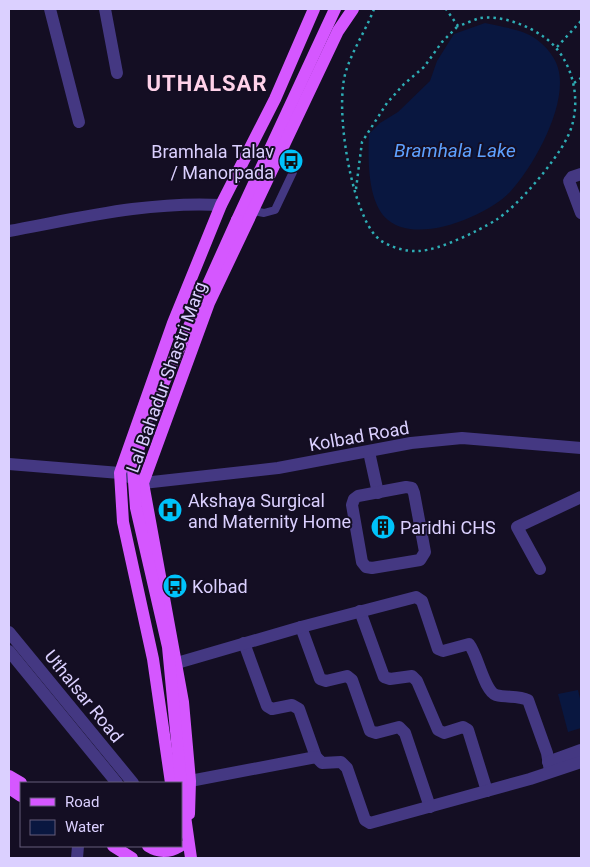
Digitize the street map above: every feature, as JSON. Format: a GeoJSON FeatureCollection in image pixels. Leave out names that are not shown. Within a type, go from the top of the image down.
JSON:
{"type":"FeatureCollection","features":[{"type":"Feature","properties":{"kind":"main road","name":"Lal Bahadur Shastri Marg"},"geometry":{"type":"LineString","coordinates":[[171,782],[153,659],[123,522],[120,473],[173,322],[221,206],[275,99],[314,9]]}},
{"type":"Feature","properties":{"kind":"main road"},"geometry":{"type":"LineString","coordinates":[[192,858],[168,647],[136,508],[133,468],[146,422],[335,9]]}},
{"type":"Feature","properties":{"kind":"main road","name":"Lal Bahadur Shastri Marg"},"geometry":{"type":"LineString","coordinates":[[184,842],[191,828],[185,809],[177,664],[143,483],[209,303],[338,31],[353,9]]}},
{"type":"Feature","properties":{"kind":"main road"},"geometry":{"type":"LineString","coordinates":[[9,776],[20,783]]}},
{"type":"Feature","properties":{"kind":"main road"},"geometry":{"type":"LineString","coordinates":[[9,788],[20,795]]}},
{"type":"Feature","properties":{"kind":"main road"},"geometry":{"type":"LineString","coordinates":[[9,794],[20,801]]}},
{"type":"Feature","properties":{"kind":"main road"},"geometry":{"type":"LineString","coordinates":[[184,842],[196,858]]}},
{"type":"Feature","properties":{"kind":"main road"},"geometry":{"type":"LineString","coordinates":[[114,847],[132,858]]}},
{"type":"Feature","properties":{"kind":"main road"},"geometry":{"type":"LineString","coordinates":[[150,847],[163,855],[176,847]]}},
{"type":"Feature","properties":{"kind":"street"},"geometry":{"type":"LineString","coordinates":[[50,9],[79,122]]}},
{"type":"Feature","properties":{"kind":"street"},"geometry":{"type":"LineString","coordinates":[[105,9],[116,73]]}},
{"type":"Feature","properties":{"kind":"street"},"geometry":{"type":"LineString","coordinates":[[581,174],[572,177],[570,181],[581,213]]}},
{"type":"Feature","properties":{"kind":"street"},"geometry":{"type":"LineString","coordinates":[[9,232],[122,210],[183,203],[221,206]]}},
{"type":"Feature","properties":{"kind":"street","name":"Kolbad Road"},"geometry":{"type":"LineString","coordinates":[[143,483],[278,468],[411,443],[462,438],[581,448]]}},
{"type":"Feature","properties":{"kind":"street"},"geometry":{"type":"LineString","coordinates":[[369,452],[378,492]]}},
{"type":"Feature","properties":{"kind":"street"},"geometry":{"type":"LineString","coordinates":[[9,464],[120,473],[143,483]]}},
{"type":"Feature","properties":{"kind":"street"},"geometry":{"type":"LineString","coordinates":[[412,488],[424,552],[420,560],[372,568],[366,567],[362,562],[352,505],[354,499],[358,496],[378,492],[412,488]]}},
{"type":"Feature","properties":{"kind":"street"},"geometry":{"type":"LineString","coordinates":[[540,569],[517,527],[581,497]]}},
{"type":"Feature","properties":{"kind":"street"},"geometry":{"type":"LineString","coordinates":[[177,664],[300,627],[416,597],[422,601],[438,649],[443,650],[468,644],[474,650],[489,691],[496,695],[522,697],[528,700],[550,767]]}},
{"type":"Feature","properties":{"kind":"street"},"geometry":{"type":"LineString","coordinates":[[360,611],[384,677],[390,679],[412,676],[417,681],[438,730],[444,733],[463,727],[468,730],[487,791]]}},
{"type":"Feature","properties":{"kind":"street"},"geometry":{"type":"LineString","coordinates":[[300,627],[320,679],[326,681],[347,676],[352,680],[370,731],[376,732],[399,727],[405,733],[430,807]]}},
{"type":"Feature","properties":{"kind":"street","name":"Uthalsar Road"},"geometry":{"type":"LineString","coordinates":[[9,632],[32,671],[132,782]]}},
{"type":"Feature","properties":{"kind":"street"},"geometry":{"type":"LineString","coordinates":[[244,643],[267,706],[272,709],[292,706],[299,709],[316,757],[322,763],[341,762],[348,768],[365,820],[370,824],[487,791],[550,767],[581,750]]}},
{"type":"Feature","properties":{"kind":"street"},"geometry":{"type":"LineString","coordinates":[[9,651],[32,671],[116,782]]}},
{"type":"Feature","properties":{"kind":"street"},"geometry":{"type":"LineString","coordinates":[[184,784],[316,757]]}},
{"type":"Feature","properties":{"kind":"street"},"geometry":{"type":"LineString","coordinates":[[550,767],[581,762]]}},
{"type":"Feature","properties":{"kind":"lane"},"geometry":{"type":"LineString","coordinates":[[254,211],[264,213],[275,210],[289,184],[293,172],[281,154]]}},
{"type":"Feature","properties":{"kind":"path"},"geometry":{"type":"LineString","coordinates":[[355,193],[362,142],[387,103],[404,84],[424,67],[442,42],[458,26],[480,18],[500,19],[519,23],[542,35],[557,47],[568,64],[574,82],[575,108],[568,136],[558,154],[518,202],[496,220],[442,245],[419,251],[395,248],[379,239],[365,221],[355,193],[341,102],[346,72],[374,9]]}},
{"type":"Feature","properties":{"kind":"path"},"geometry":{"type":"LineString","coordinates":[[446,9],[458,26]]}},
{"type":"Feature","properties":{"kind":"path"},"geometry":{"type":"LineString","coordinates":[[557,47],[581,21]]}},
{"type":"Feature","properties":{"kind":"path"},"geometry":{"type":"LineString","coordinates":[[574,82],[581,78]]}},
{"type":"Feature","properties":{"kind":"water","name":"Bramhala Lake"},"geometry":{"type":"Polygon","coordinates":[[[485,23],[518,31],[536,39],[544,45],[558,67],[560,86],[558,102],[546,136],[529,167],[510,192],[485,210],[469,218],[433,228],[416,230],[401,227],[388,220],[381,212],[372,192],[369,167],[369,134],[380,123],[398,112],[430,81],[437,61],[454,34],[485,23]]]}},
{"type":"Feature","properties":{"kind":"water"},"geometry":{"type":"Polygon","coordinates":[[[578,690],[581,703],[581,728],[568,732],[558,694],[578,690]]]}},
{"type":"Feature","properties":{"kind":"place","name":"Bramhala Talav / Manorpada"},"geometry":{"type":"Point","coordinates":[291,161]}},
{"type":"Feature","properties":{"kind":"place","name":"Akshaya Surgical and Maternity Home"},"geometry":{"type":"Point","coordinates":[170,510]}},
{"type":"Feature","properties":{"kind":"place","name":"Paridhi CHS"},"geometry":{"type":"Point","coordinates":[383,527]}},
{"type":"Feature","properties":{"kind":"place","name":"Kolbad"},"geometry":{"type":"Point","coordinates":[175,586]}},
{"type":"Feature","properties":{"kind":"district","name":"UTHALSAR"},"geometry":{"type":"Point","coordinates":[207,83]}}]}
